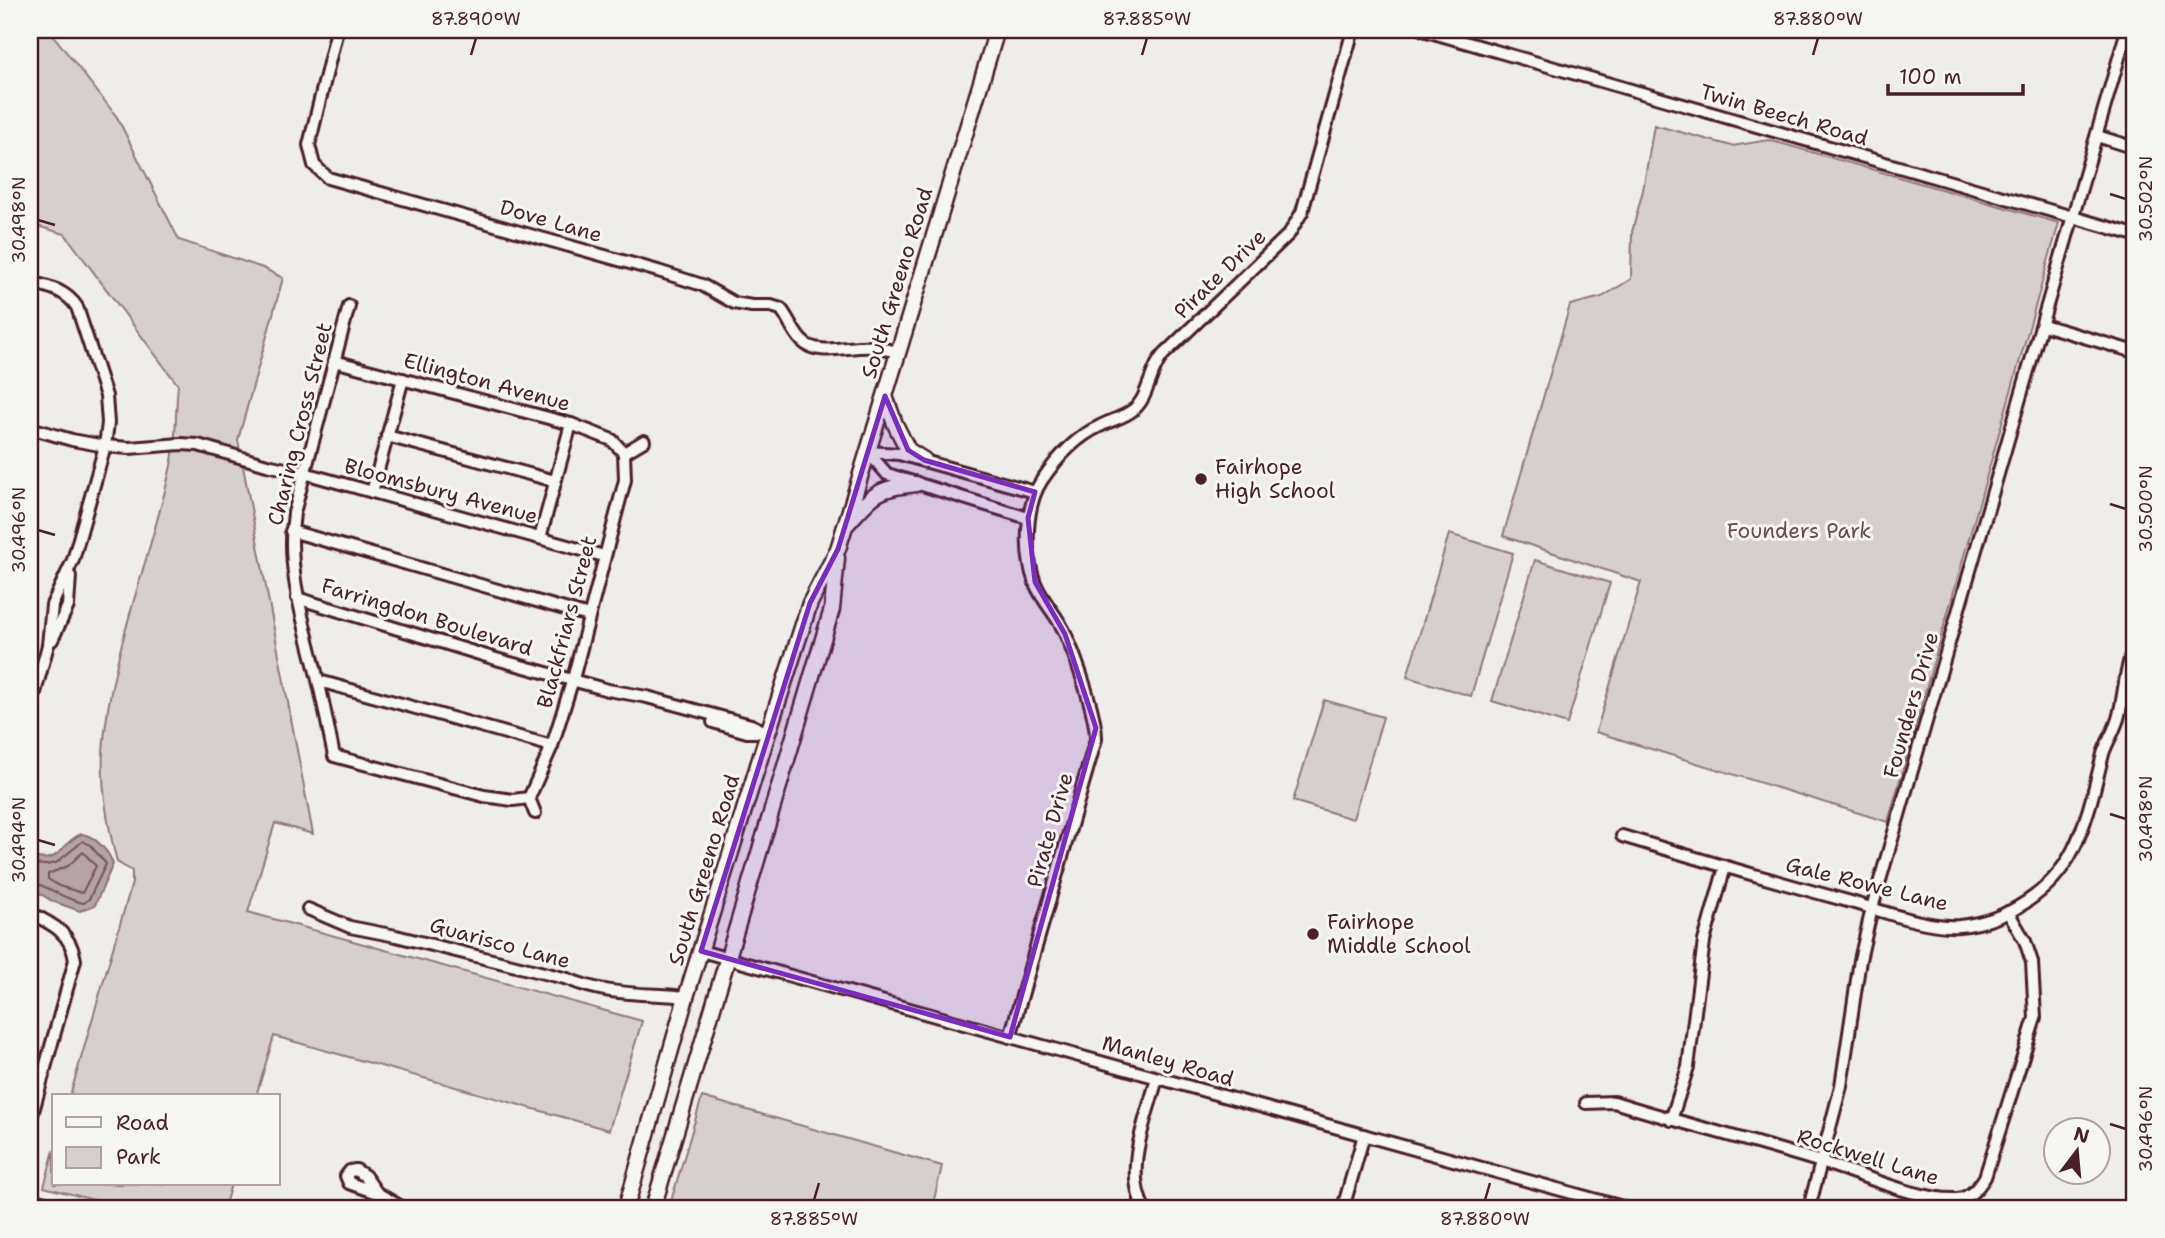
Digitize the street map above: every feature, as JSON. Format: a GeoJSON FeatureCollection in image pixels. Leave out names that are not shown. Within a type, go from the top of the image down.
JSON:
{"type":"FeatureCollection","features":[{"type":"Feature","properties":{"kind":"main road","name":"South Greeno Road"},"geometry":{"type":"LineString","coordinates":[[653,1208],[832,609],[838,549],[844,528],[997,30]]}},
{"type":"Feature","properties":{"kind":"main road"},"geometry":{"type":"LineString","coordinates":[[885,396],[894,424],[908,450],[924,460]]}},
{"type":"Feature","properties":{"kind":"main road"},"geometry":{"type":"LineString","coordinates":[[844,528],[878,492],[916,484]]}},
{"type":"Feature","properties":{"kind":"main road","name":"South Greeno Road"},"geometry":{"type":"LineString","coordinates":[[626,1208],[686,998],[768,733],[810,603],[838,549]]}},
{"type":"Feature","properties":{"kind":"street","name":"Dove Lane"},"geometry":{"type":"LineString","coordinates":[[337,30],[309,145],[314,165],[328,178],[658,271],[693,282],[743,305],[781,309],[796,334],[809,347],[827,350],[846,346],[874,347],[898,352]]}},
{"type":"Feature","properties":{"kind":"street","name":"Pirate Drive"},"geometry":{"type":"LineString","coordinates":[[1010,1037],[1096,739],[1094,717],[1065,634],[1035,582],[1030,560],[1028,518],[1035,492],[1059,459],[1082,435],[1124,416],[1141,403],[1155,364],[1289,234],[1302,212],[1353,30]]}},
{"type":"Feature","properties":{"kind":"street","name":"Twin Beech Road"},"geometry":{"type":"LineString","coordinates":[[1423,30],[2135,235]]}},
{"type":"Feature","properties":{"kind":"street","name":"Founders Drive"},"geometry":{"type":"LineString","coordinates":[[1809,1208],[1841,1086],[1860,960],[1872,908],[2127,30]]}},
{"type":"Feature","properties":{"kind":"street"},"geometry":{"type":"LineString","coordinates":[[2097,136],[2135,148]]}},
{"type":"Feature","properties":{"kind":"street"},"geometry":{"type":"LineString","coordinates":[[30,282],[62,292],[77,307],[106,396],[108,424],[105,446],[73,561],[68,606],[48,645],[30,711]]}},
{"type":"Feature","properties":{"kind":"street","name":"Charing Cross Street"},"geometry":{"type":"LineString","coordinates":[[349,306],[291,531],[291,563],[297,598],[319,681],[334,756],[484,796],[513,800],[529,798]]}},
{"type":"Feature","properties":{"kind":"street"},"geometry":{"type":"LineString","coordinates":[[2043,325],[2135,352]]}},
{"type":"Feature","properties":{"kind":"street","name":"Ellington Avenue"},"geometry":{"type":"LineString","coordinates":[[334,361],[571,425],[612,440],[624,453]]}},
{"type":"Feature","properties":{"kind":"street"},"geometry":{"type":"LineString","coordinates":[[372,492],[403,379]]}},
{"type":"Feature","properties":{"kind":"street"},"geometry":{"type":"LineString","coordinates":[[540,538],[571,425]]}},
{"type":"Feature","properties":{"kind":"street","name":"Bloomsbury Avenue"},"geometry":{"type":"LineString","coordinates":[[30,428],[105,446],[129,448],[198,445],[604,556]]}},
{"type":"Feature","properties":{"kind":"street"},"geometry":{"type":"LineString","coordinates":[[387,436],[555,481]]}},
{"type":"Feature","properties":{"kind":"street"},"geometry":{"type":"LineString","coordinates":[[624,453],[644,441]]}},
{"type":"Feature","properties":{"kind":"street"},"geometry":{"type":"LineString","coordinates":[[868,452],[899,454],[1035,492]]}},
{"type":"Feature","properties":{"kind":"street"},"geometry":{"type":"LineString","coordinates":[[868,452],[887,474],[1028,518]]}},
{"type":"Feature","properties":{"kind":"street","name":"Blackfriars Street"},"geometry":{"type":"LineString","coordinates":[[529,798],[552,746],[573,679],[625,480],[624,453]]}},
{"type":"Feature","properties":{"kind":"street"},"geometry":{"type":"LineString","coordinates":[[291,531],[589,616]]}},
{"type":"Feature","properties":{"kind":"street","name":"Farringdon Boulevard"},"geometry":{"type":"LineString","coordinates":[[297,598],[496,659],[628,695],[639,702],[747,732],[768,733]]}},
{"type":"Feature","properties":{"kind":"street","name":"Gale Rowe Lane"},"geometry":{"type":"LineString","coordinates":[[1622,836],[1941,926],[1979,923],[2008,912],[2031,899],[2047,886],[2072,853],[2081,833],[2104,751],[2118,721],[2129,657],[2135,644]]}},
{"type":"Feature","properties":{"kind":"street"},"geometry":{"type":"LineString","coordinates":[[319,681],[552,746]]}},
{"type":"Feature","properties":{"kind":"street"},"geometry":{"type":"LineString","coordinates":[[529,798],[535,813]]}},
{"type":"Feature","properties":{"kind":"street"},"geometry":{"type":"LineString","coordinates":[[1671,1120],[1688,1067],[1704,941],[1725,867]]}},
{"type":"Feature","properties":{"kind":"street","name":"Guarisco Lane"},"geometry":{"type":"LineString","coordinates":[[308,909],[350,927],[568,979],[585,986],[621,993],[686,998]]}},
{"type":"Feature","properties":{"kind":"street","name":"Rockwell Lane"},"geometry":{"type":"LineString","coordinates":[[1586,1103],[1614,1102],[1943,1199],[1961,1199],[1972,1194],[1988,1169],[2035,1018],[2032,962],[2025,941],[2008,912]]}},
{"type":"Feature","properties":{"kind":"street"},"geometry":{"type":"LineString","coordinates":[[30,913],[58,927],[73,947],[75,960],[30,1122]]}},
{"type":"Feature","properties":{"kind":"street","name":"Manley Road"},"geometry":{"type":"LineString","coordinates":[[701,951],[1626,1208]]}},
{"type":"Feature","properties":{"kind":"street"},"geometry":{"type":"LineString","coordinates":[[1144,1208],[1136,1188],[1135,1167],[1157,1078]]}},
{"type":"Feature","properties":{"kind":"street"},"geometry":{"type":"LineString","coordinates":[[1343,1208],[1364,1135]]}},
{"type":"Feature","properties":{"kind":"street"},"geometry":{"type":"LineString","coordinates":[[377,1193],[403,1208]]}},
{"type":"Feature","properties":{"kind":"street"},"geometry":{"type":"LineString","coordinates":[[30,1199],[63,1208]]}},
{"type":"Feature","properties":{"kind":"highlighted area"},"geometry":{"type":"Polygon","coordinates":[[[885,396],[908,450],[924,460],[1035,492],[1028,518],[1035,582],[1065,634],[1096,728],[1010,1037],[701,951],[810,603],[838,549],[885,396]]]}},
{"type":"Feature","properties":{"kind":"green space"},"geometry":{"type":"Polygon","coordinates":[[[30,30],[49,30],[117,117],[179,240],[263,268],[283,278],[238,440],[313,834],[275,823],[248,912],[642,1021],[609,1130],[274,1036],[257,1094],[71,1094],[132,883],[132,871],[117,862],[114,849],[104,792],[103,751],[113,679],[172,460],[178,385],[65,234],[30,224],[30,30]]]}},
{"type":"Feature","properties":{"kind":"green space","name":"Founders Park"},"geometry":{"type":"Polygon","coordinates":[[[1654,125],[1732,146],[1769,140],[2059,223],[1888,822],[1596,732],[1641,582],[1503,536],[1570,305],[1602,297],[1631,279],[1632,232],[1643,190],[1654,125]]]}},
{"type":"Feature","properties":{"kind":"green space"},"geometry":{"type":"Polygon","coordinates":[[[1449,534],[1513,553],[1471,696],[1407,677],[1449,534]]]}},
{"type":"Feature","properties":{"kind":"green space"},"geometry":{"type":"Polygon","coordinates":[[[1535,560],[1610,583],[1567,724],[1492,701],[1535,560]]]}},
{"type":"Feature","properties":{"kind":"green space"},"geometry":{"type":"Polygon","coordinates":[[[1324,700],[1383,717],[1353,819],[1293,801],[1324,700]]]}},
{"type":"Feature","properties":{"kind":"green space"},"geometry":{"type":"Polygon","coordinates":[[[702,1097],[942,1166],[932,1208],[669,1208],[702,1097]]]}},
{"type":"Feature","properties":{"kind":"green space"},"geometry":{"type":"Polygon","coordinates":[[[52,1157],[52,1186],[230,1186],[224,1208],[92,1208],[94,1200],[44,1187],[52,1157]]]}},
{"type":"Feature","properties":{"kind":"water"},"geometry":{"type":"Polygon","coordinates":[[[82,834],[101,845],[113,864],[95,905],[80,911],[52,901],[30,887],[30,856],[55,856],[82,834]]]}},
{"type":"Feature","properties":{"kind":"place","name":"Fairhope High School"},"geometry":{"type":"Point","coordinates":[1201,479]}},
{"type":"Feature","properties":{"kind":"place","name":"Fairhope Middle School"},"geometry":{"type":"Point","coordinates":[1313,934]}}]}
